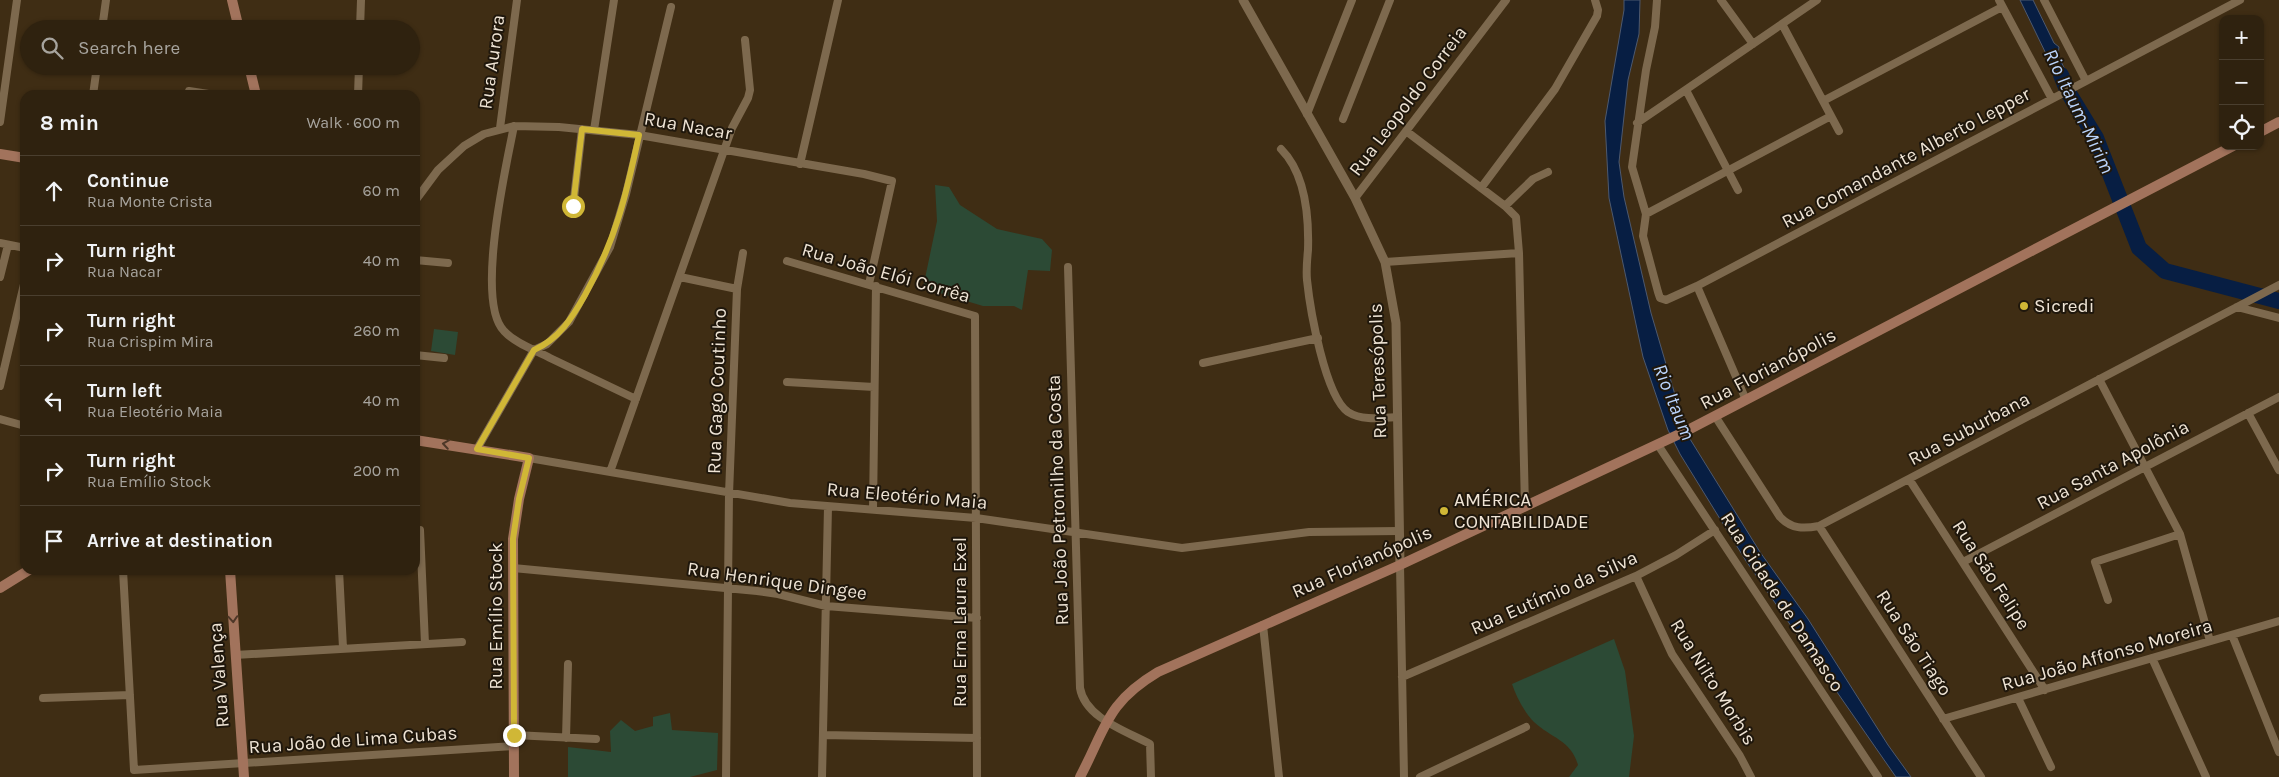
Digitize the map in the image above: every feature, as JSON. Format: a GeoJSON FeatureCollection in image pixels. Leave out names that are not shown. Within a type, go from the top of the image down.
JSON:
{"type":"FeatureCollection","features":[{"type":"Feature","properties":{"kind":"main road"},"geometry":{"type":"LineString","coordinates":[[232,0],[237,20]]}},
{"type":"Feature","properties":{"kind":"main road"},"geometry":{"type":"LineString","coordinates":[[250,75],[255,90]]}},
{"type":"Feature","properties":{"kind":"main road"},"geometry":{"type":"LineString","coordinates":[[2264,130],[2279,122]]}},
{"type":"Feature","properties":{"kind":"main road","name":"Rua Florianópolis"},"geometry":{"type":"LineString","coordinates":[[1080,777],[1106,721],[1122,699],[1142,682],[1158,672],[1400,565],[1672,438],[2225,150]]}},
{"type":"Feature","properties":{"kind":"main road"},"geometry":{"type":"LineString","coordinates":[[0,154],[20,157]]}},
{"type":"Feature","properties":{"kind":"main road","name":"Rua Eleotério Maia"},"geometry":{"type":"LineString","coordinates":[[420,441],[529,458]]}},
{"type":"Feature","properties":{"kind":"main road","name":"Rua Emílio Stock"},"geometry":{"type":"LineString","coordinates":[[514,777],[513,568],[516,518],[529,458]]}},
{"type":"Feature","properties":{"kind":"main road"},"geometry":{"type":"LineString","coordinates":[[0,588],[21,575]]}},
{"type":"Feature","properties":{"kind":"main road","name":"Rua Valença"},"geometry":{"type":"LineString","coordinates":[[230,575],[244,777]]}},
{"type":"Feature","properties":{"kind":"street"},"geometry":{"type":"LineString","coordinates":[[0,122],[18,0]]}},
{"type":"Feature","properties":{"kind":"street"},"geometry":{"type":"LineString","coordinates":[[103,20],[106,0]]}},
{"type":"Feature","properties":{"kind":"street"},"geometry":{"type":"LineString","coordinates":[[360,20],[361,0]]}},
{"type":"Feature","properties":{"kind":"street","name":"Rua Aurora"},"geometry":{"type":"LineString","coordinates":[[500,128],[517,0]]}},
{"type":"Feature","properties":{"kind":"street"},"geometry":{"type":"LineString","coordinates":[[594,130],[614,0]]}},
{"type":"Feature","properties":{"kind":"street"},"geometry":{"type":"LineString","coordinates":[[800,164],[838,0]]}},
{"type":"Feature","properties":{"kind":"street","name":"Rua Teresópolis"},"geometry":{"type":"LineString","coordinates":[[1243,0],[1355,198],[1384,262],[1396,322],[1404,777]]}},
{"type":"Feature","properties":{"kind":"street"},"geometry":{"type":"LineString","coordinates":[[1307,114],[1352,0]]}},
{"type":"Feature","properties":{"kind":"street"},"geometry":{"type":"LineString","coordinates":[[1343,119],[1390,0]]}},
{"type":"Feature","properties":{"kind":"street","name":"Rua Leopoldo Correia"},"geometry":{"type":"LineString","coordinates":[[1355,198],[1506,0]]}},
{"type":"Feature","properties":{"kind":"street"},"geometry":{"type":"LineString","coordinates":[[1482,188],[1555,89],[1597,16],[1598,5],[1595,0]]}},
{"type":"Feature","properties":{"kind":"street"},"geometry":{"type":"LineString","coordinates":[[1657,0],[1655,26],[1632,167],[1646,214],[1831,116]]}},
{"type":"Feature","properties":{"kind":"street"},"geometry":{"type":"LineString","coordinates":[[1721,0],[1753,44]]}},
{"type":"Feature","properties":{"kind":"street"},"geometry":{"type":"LineString","coordinates":[[1638,123],[1817,0]]}},
{"type":"Feature","properties":{"kind":"street"},"geometry":{"type":"LineString","coordinates":[[2044,0],[2086,81]]}},
{"type":"Feature","properties":{"kind":"street","name":"Rua Comandante Alberto Lepper"},"geometry":{"type":"LineString","coordinates":[[1646,214],[1643,236],[1660,298],[1666,300],[1697,286],[2240,0]]}},
{"type":"Feature","properties":{"kind":"street"},"geometry":{"type":"LineString","coordinates":[[1823,101],[2001,3],[2055,97]]}},
{"type":"Feature","properties":{"kind":"street"},"geometry":{"type":"LineString","coordinates":[[477,449],[534,350],[547,344],[569,322],[600,266],[619,222],[671,7]]}},
{"type":"Feature","properties":{"kind":"street"},"geometry":{"type":"LineString","coordinates":[[1782,24],[1838,131]]}},
{"type":"Feature","properties":{"kind":"street"},"geometry":{"type":"LineString","coordinates":[[610,472],[735,119],[748,98],[750,90],[745,40]]}},
{"type":"Feature","properties":{"kind":"street"},"geometry":{"type":"LineString","coordinates":[[94,90],[96,75]]}},
{"type":"Feature","properties":{"kind":"street"},"geometry":{"type":"LineString","coordinates":[[358,90],[359,75]]}},
{"type":"Feature","properties":{"kind":"street"},"geometry":{"type":"LineString","coordinates":[[1686,90],[1738,190]]}},
{"type":"Feature","properties":{"kind":"street"},"geometry":{"type":"LineString","coordinates":[[514,126],[494,230],[493,301],[498,325],[505,332],[534,350],[636,399]]}},
{"type":"Feature","properties":{"kind":"street","name":"Rua Nacar"},"geometry":{"type":"LineString","coordinates":[[420,194],[435,174],[454,154],[475,139],[500,128],[514,126],[582,129],[639,135],[864,174],[892,181],[872,285]]}},
{"type":"Feature","properties":{"kind":"street"},"geometry":{"type":"LineString","coordinates":[[573,206],[582,129]]}},
{"type":"Feature","properties":{"kind":"street"},"geometry":{"type":"LineString","coordinates":[[1406,131],[1482,188],[1516,217],[1519,253],[1524,507]]}},
{"type":"Feature","properties":{"kind":"street"},"geometry":{"type":"LineString","coordinates":[[1281,149],[1294,168],[1304,201],[1308,236],[1307,280],[1318,338],[1327,376],[1333,391],[1344,408],[1354,415],[1367,418],[1397,417]]}},
{"type":"Feature","properties":{"kind":"street"},"geometry":{"type":"LineString","coordinates":[[1504,206],[1533,179],[1548,172]]}},
{"type":"Feature","properties":{"kind":"street"},"geometry":{"type":"LineString","coordinates":[[0,277],[4,244],[20,247]]}},
{"type":"Feature","properties":{"kind":"street"},"geometry":{"type":"LineString","coordinates":[[737,289],[744,253]]}},
{"type":"Feature","properties":{"kind":"street"},"geometry":{"type":"LineString","coordinates":[[1384,262],[1519,253]]}},
{"type":"Feature","properties":{"kind":"street"},"geometry":{"type":"LineString","coordinates":[[420,261],[448,264]]}},
{"type":"Feature","properties":{"kind":"street","name":"Rua João Elói Corrêa"},"geometry":{"type":"LineString","coordinates":[[787,261],[976,316]]}},
{"type":"Feature","properties":{"kind":"street","name":"Rua João Petronilho da Costa"},"geometry":{"type":"LineString","coordinates":[[1068,267],[1080,688],[1081,694],[1091,709],[1106,721],[1150,744],[1151,777]]}},
{"type":"Feature","properties":{"kind":"street","name":"Rua Gago Coutinho"},"geometry":{"type":"LineString","coordinates":[[680,277],[737,289],[729,494],[726,777]]}},
{"type":"Feature","properties":{"kind":"street"},"geometry":{"type":"LineString","coordinates":[[872,285],[874,387],[873,509]]}},
{"type":"Feature","properties":{"kind":"street","name":"Rua Suburbana"},"geometry":{"type":"LineString","coordinates":[[1715,416],[1780,517],[1785,522],[1798,528],[1819,526],[2279,285]]}},
{"type":"Feature","properties":{"kind":"street"},"geometry":{"type":"LineString","coordinates":[[1697,286],[1746,400]]}},
{"type":"Feature","properties":{"kind":"street"},"geometry":{"type":"LineString","coordinates":[[0,386],[20,301]]}},
{"type":"Feature","properties":{"kind":"street"},"geometry":{"type":"LineString","coordinates":[[2237,307],[2279,318]]}},
{"type":"Feature","properties":{"kind":"street","name":"Rua Erna Laura Exel"},"geometry":{"type":"LineString","coordinates":[[976,316],[977,777]]}},
{"type":"Feature","properties":{"kind":"street"},"geometry":{"type":"LineString","coordinates":[[1203,363],[1318,338]]}},
{"type":"Feature","properties":{"kind":"street"},"geometry":{"type":"LineString","coordinates":[[420,356],[444,358]]}},
{"type":"Feature","properties":{"kind":"street"},"geometry":{"type":"LineString","coordinates":[[2099,379],[2180,534],[2210,641]]}},
{"type":"Feature","properties":{"kind":"street"},"geometry":{"type":"LineString","coordinates":[[787,382],[874,387]]}},
{"type":"Feature","properties":{"kind":"street","name":"Rua Santa Apolônia"},"geometry":{"type":"LineString","coordinates":[[1963,562],[2279,397]]}},
{"type":"Feature","properties":{"kind":"street"},"geometry":{"type":"LineString","coordinates":[[2248,413],[2279,470]]}},
{"type":"Feature","properties":{"kind":"street"},"geometry":{"type":"LineString","coordinates":[[0,419],[20,425]]}},
{"type":"Feature","properties":{"kind":"street","name":"Rua Cidade de Damasco"},"geometry":{"type":"LineString","coordinates":[[1658,444],[1878,777]]}},
{"type":"Feature","properties":{"kind":"street","name":"Rua Eleotério Maia"},"geometry":{"type":"LineString","coordinates":[[529,458],[729,494],[828,507],[976,518],[1182,548],[1198,548],[1309,532],[1399,531]]}},
{"type":"Feature","properties":{"kind":"street","name":"Rua São Felipe"},"geometry":{"type":"LineString","coordinates":[[1909,479],[2045,690]]}},
{"type":"Feature","properties":{"kind":"street"},"geometry":{"type":"LineString","coordinates":[[822,777],[828,507]]}},
{"type":"Feature","properties":{"kind":"street","name":"Rua São Tiago"},"geometry":{"type":"LineString","coordinates":[[1819,526],[1981,777]]}},
{"type":"Feature","properties":{"kind":"street"},"geometry":{"type":"LineString","coordinates":[[420,530],[425,644]]}},
{"type":"Feature","properties":{"kind":"street","name":"Rua Eutímio da Silva"},"geometry":{"type":"LineString","coordinates":[[1402,677],[1636,576],[1676,555],[1715,530]]}},
{"type":"Feature","properties":{"kind":"street"},"geometry":{"type":"LineString","coordinates":[[2108,600],[2095,562],[2180,534]]}},
{"type":"Feature","properties":{"kind":"street","name":"Rua Henrique Dingee"},"geometry":{"type":"LineString","coordinates":[[513,568],[778,594],[826,606],[977,618]]}},
{"type":"Feature","properties":{"kind":"street"},"geometry":{"type":"LineString","coordinates":[[43,698],[130,695],[123,575]]}},
{"type":"Feature","properties":{"kind":"street"},"geometry":{"type":"LineString","coordinates":[[339,575],[343,648]]}},
{"type":"Feature","properties":{"kind":"street","name":"Rua Nilto Morbis"},"geometry":{"type":"LineString","coordinates":[[1636,576],[1672,654],[1740,756],[1751,777]]}},
{"type":"Feature","properties":{"kind":"street","name":"Rua João Affonso Moreira"},"geometry":{"type":"LineString","coordinates":[[1944,719],[2279,621]]}},
{"type":"Feature","properties":{"kind":"street"},"geometry":{"type":"LineString","coordinates":[[1263,625],[1279,777]]}},
{"type":"Feature","properties":{"kind":"street"},"geometry":{"type":"LineString","coordinates":[[2232,635],[2279,752]]}},
{"type":"Feature","properties":{"kind":"street"},"geometry":{"type":"LineString","coordinates":[[235,655],[462,642]]}},
{"type":"Feature","properties":{"kind":"street"},"geometry":{"type":"LineString","coordinates":[[2152,658],[2206,777]]}},
{"type":"Feature","properties":{"kind":"street"},"geometry":{"type":"LineString","coordinates":[[566,738],[568,664]]}},
{"type":"Feature","properties":{"kind":"street","name":"Rua João de Lima Cubas"},"geometry":{"type":"LineString","coordinates":[[130,695],[134,770],[514,746]]}},
{"type":"Feature","properties":{"kind":"street"},"geometry":{"type":"LineString","coordinates":[[2018,698],[2051,767]]}},
{"type":"Feature","properties":{"kind":"street"},"geometry":{"type":"LineString","coordinates":[[1420,777],[1526,727]]}},
{"type":"Feature","properties":{"kind":"street"},"geometry":{"type":"LineString","coordinates":[[514,735],[596,739]]}},
{"type":"Feature","properties":{"kind":"street"},"geometry":{"type":"LineString","coordinates":[[823,735],[977,738]]}},
{"type":"Feature","properties":{"kind":"green space"},"geometry":{"type":"Polygon","coordinates":[[[935,185],[949,187],[960,205],[997,229],[1042,239],[1052,250],[1050,271],[1028,270],[1022,310],[1014,306],[983,306],[923,288],[937,221],[935,185]]]}},
{"type":"Feature","properties":{"kind":"green space"},"geometry":{"type":"Polygon","coordinates":[[[434,329],[458,332],[455,355],[431,351],[434,329]]]}},
{"type":"Feature","properties":{"kind":"green space"},"geometry":{"type":"Polygon","coordinates":[[[1614,639],[1625,671],[1634,736],[1629,777],[1569,777],[1578,765],[1571,750],[1530,718],[1512,684],[1614,639]]]}},
{"type":"Feature","properties":{"kind":"green space"},"geometry":{"type":"Polygon","coordinates":[[[670,713],[672,730],[718,733],[717,770],[690,777],[568,777],[568,747],[611,752],[610,731],[621,720],[635,731],[653,726],[653,717],[670,713]]]}},
{"type":"Feature","properties":{"kind":"water","name":"Rio Itaum"},"geometry":{"type":"Polygon","coordinates":[[[1624,0],[1640,0],[1639,34],[1628,80],[1619,162],[1624,197],[1651,313],[1683,422],[1690,439],[1760,552],[1808,619],[1888,745],[1911,777],[1896,777],[1746,561],[1680,454],[1668,430],[1643,357],[1609,198],[1605,121],[1624,10],[1624,0]]]}},
{"type":"Feature","properties":{"kind":"water","name":"Rio Itaum-Mirim"},"geometry":{"type":"Polygon","coordinates":[[[2020,0],[2033,0],[2054,43],[2059,47],[2058,55],[2073,87],[2064,91],[2020,0]]]}},
{"type":"Feature","properties":{"kind":"waterway","name":"Rio Itaum-Mirim"},"geometry":{"type":"LineString","coordinates":[[2061,75],[2068,92],[2096,138],[2139,248],[2165,271],[2279,301]]}},
{"type":"Feature","properties":{"kind":"place","name":"Sicredi"},"geometry":{"type":"Point","coordinates":[2024,306]}},
{"type":"Feature","properties":{"kind":"place","name":"AMÉRICA CONTABILIDADE"},"geometry":{"type":"Point","coordinates":[1444,511]}},
{"type":"Feature","properties":{"kind":"route"},"geometry":{"type":"LineString","coordinates":[[514,735],[513,539],[519,499],[529,458],[477,449],[534,350],[547,344],[569,322],[610,247],[619,222],[639,135],[582,129],[573,206]]}}]}
